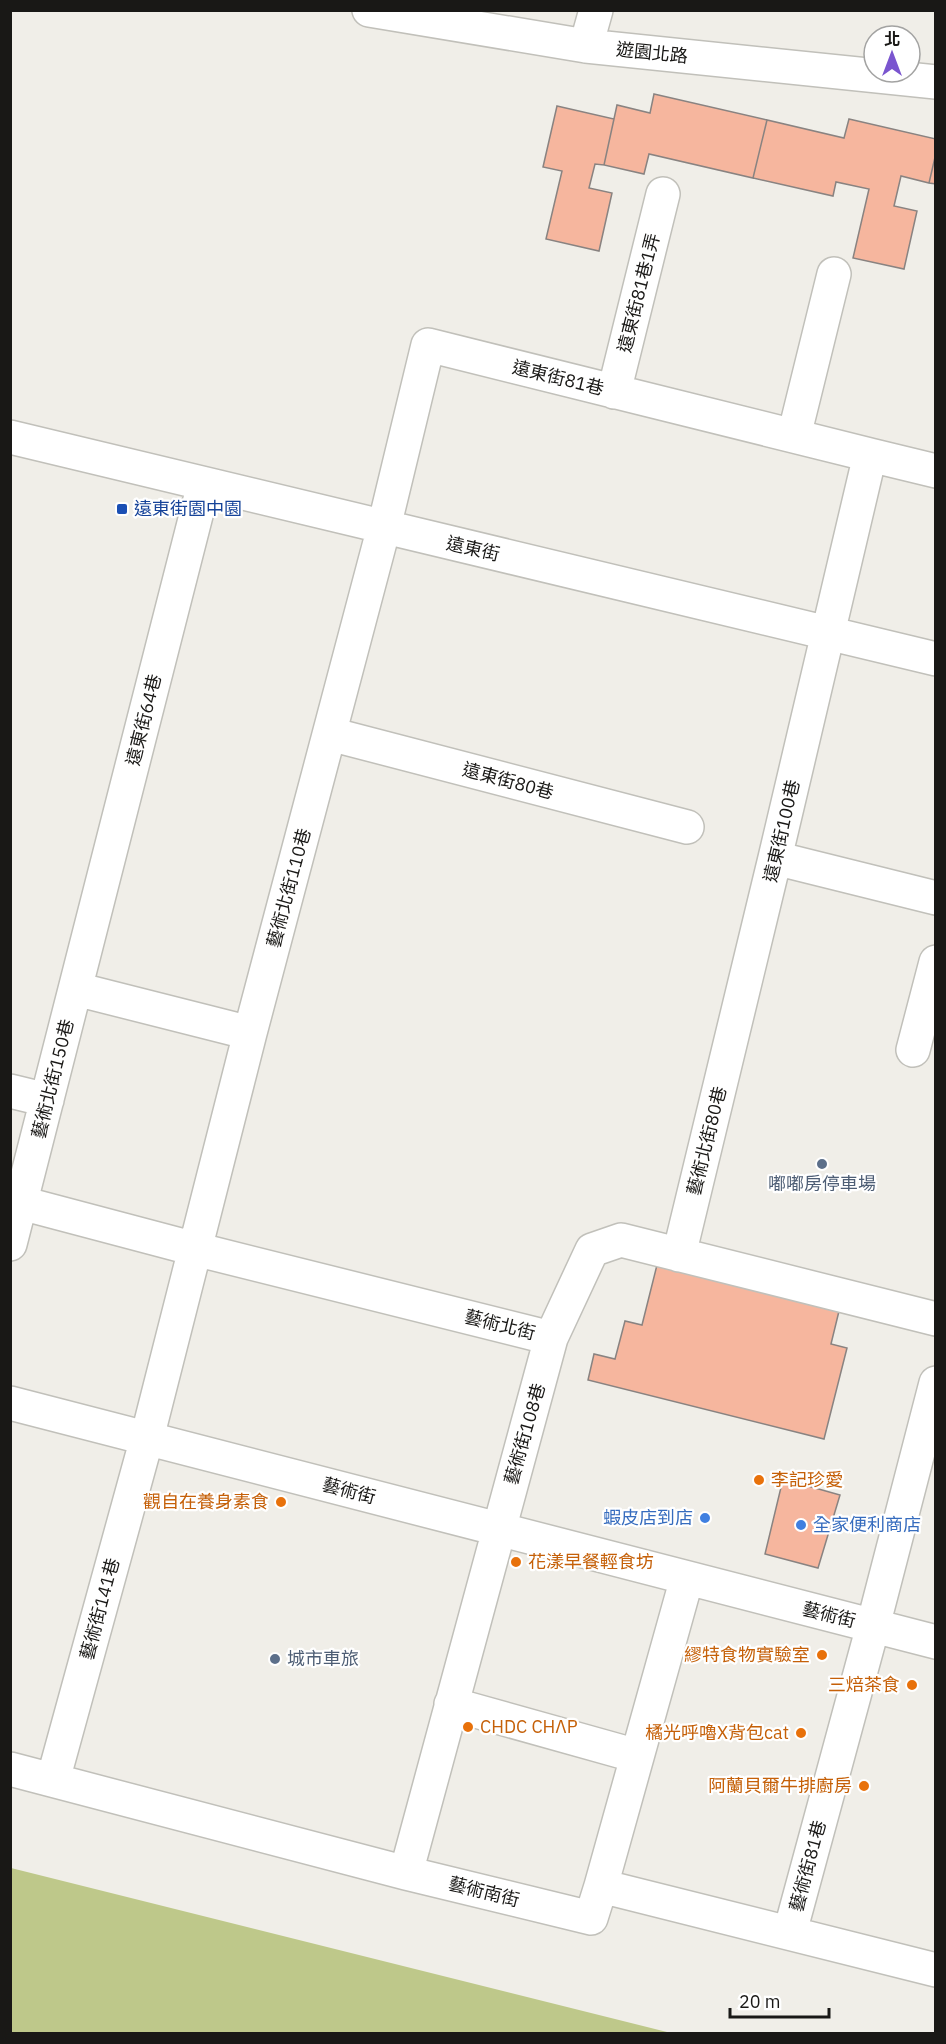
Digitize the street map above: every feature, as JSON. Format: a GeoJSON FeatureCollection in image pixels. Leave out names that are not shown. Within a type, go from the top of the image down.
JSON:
{"type":"FeatureCollection","features":[{"type":"Feature","properties":{"kind":"street","name":"遊園北路"},"geometry":{"type":"LineString","coordinates":[[369,10],[586,46],[936,82]]}},
{"type":"Feature","properties":{"kind":"street"},"geometry":{"type":"LineString","coordinates":[[586,46],[596,10]]}},
{"type":"Feature","properties":{"kind":"street","name":"遠東街81巷1弄"},"geometry":{"type":"LineString","coordinates":[[614,392],[663,194]]}},
{"type":"Feature","properties":{"kind":"street"},"geometry":{"type":"LineString","coordinates":[[794,436],[834,274]]}},
{"type":"Feature","properties":{"kind":"street","name":"遠東街81巷"},"geometry":{"type":"LineString","coordinates":[[384,527],[428,345],[936,471]]}},
{"type":"Feature","properties":{"kind":"street","name":"遠東街"},"geometry":{"type":"LineString","coordinates":[[10,437],[936,659]]}},
{"type":"Feature","properties":{"kind":"street"},"geometry":{"type":"LineString","coordinates":[[828,633],[870,456]]}},
{"type":"Feature","properties":{"kind":"street","name":"遠東街64巷"},"geometry":{"type":"LineString","coordinates":[[85,955],[204,484]]}},
{"type":"Feature","properties":{"kind":"street","name":"藝術北街110巷"},"geometry":{"type":"LineString","coordinates":[[195,1249],[384,527]]}},
{"type":"Feature","properties":{"kind":"street","name":"遠東街100巷"},"geometry":{"type":"LineString","coordinates":[[734,1027],[828,633]]}},
{"type":"Feature","properties":{"kind":"street","name":"遠東街80巷"},"geometry":{"type":"LineString","coordinates":[[330,734],[687,827]]}},
{"type":"Feature","properties":{"kind":"street"},"geometry":{"type":"LineString","coordinates":[[776,858],[936,898]]}},
{"type":"Feature","properties":{"kind":"street","name":"藝術北街150巷"},"geometry":{"type":"LineString","coordinates":[[10,1244],[16,1202],[47,1100],[85,955]]}},
{"type":"Feature","properties":{"kind":"street"},"geometry":{"type":"LineString","coordinates":[[913,1050],[936,962]]}},
{"type":"Feature","properties":{"kind":"street"},"geometry":{"type":"LineString","coordinates":[[76,989],[250,1033]]}},
{"type":"Feature","properties":{"kind":"street","name":"藝術北街80巷"},"geometry":{"type":"LineString","coordinates":[[679,1255],[734,1027]]}},
{"type":"Feature","properties":{"kind":"street"},"geometry":{"type":"LineString","coordinates":[[10,1091],[47,1100]]}},
{"type":"Feature","properties":{"kind":"street","name":"藝術北街"},"geometry":{"type":"LineString","coordinates":[[16,1202],[551,1338],[592,1250],[621,1240],[936,1319]]}},
{"type":"Feature","properties":{"kind":"street","name":"藝術街141巷"},"geometry":{"type":"LineString","coordinates":[[53,1780],[147,1438],[195,1249]]}},
{"type":"Feature","properties":{"kind":"street","name":"藝術街108巷"},"geometry":{"type":"LineString","coordinates":[[406,1873],[551,1338]]}},
{"type":"Feature","properties":{"kind":"street","name":"藝術街81巷"},"geometry":{"type":"LineString","coordinates":[[790,1932],[936,1383]]}},
{"type":"Feature","properties":{"kind":"street","name":"藝術街"},"geometry":{"type":"LineString","coordinates":[[10,1403],[936,1642]]}},
{"type":"Feature","properties":{"kind":"street"},"geometry":{"type":"LineString","coordinates":[[687,1578],[601,1886],[936,1970]]}},
{"type":"Feature","properties":{"kind":"street"},"geometry":{"type":"LineString","coordinates":[[451,1704],[637,1756]]}},
{"type":"Feature","properties":{"kind":"street","name":"藝術南街"},"geometry":{"type":"LineString","coordinates":[[10,1769],[406,1873],[591,1918],[601,1886]]}},
{"type":"Feature","properties":{"kind":"green space"},"geometry":{"type":"Polygon","coordinates":[[[11,1868],[671,2033],[11,2033],[11,1868]]]}},
{"type":"Feature","properties":{"kind":"building"},"geometry":{"type":"Polygon","coordinates":[[[654,94],[767,120],[753,178],[649,154],[644,174],[604,165],[617,105],[650,113],[654,94]]]}},
{"type":"Feature","properties":{"kind":"building"},"geometry":{"type":"Polygon","coordinates":[[[557,106],[614,119],[604,165],[595,164],[589,188],[612,193],[599,251],[546,239],[562,171],[543,167],[557,106]]]}},
{"type":"Feature","properties":{"kind":"building"},"geometry":{"type":"Polygon","coordinates":[[[849,119],[936,139],[936,153],[929,183],[901,176],[894,206],[917,211],[904,269],[853,258],[869,189],[836,182],[833,196],[753,178],[767,120],[844,138],[849,119]]]}},
{"type":"Feature","properties":{"kind":"building"},"geometry":{"type":"Polygon","coordinates":[[[936,153],[936,184],[929,183],[936,153]]]}},
{"type":"Feature","properties":{"kind":"building"},"geometry":{"type":"Polygon","coordinates":[[[658,1261],[840,1307],[831,1344],[847,1348],[824,1439],[588,1380],[594,1354],[615,1359],[625,1321],[642,1325],[658,1261]]]}},
{"type":"Feature","properties":{"kind":"building","name":"全家便利商店"},"geometry":{"type":"Polygon","coordinates":[[[783,1479],[840,1495],[818,1568],[765,1554],[783,1479]]]}},
{"type":"Feature","properties":{"kind":"place","name":"遠東街園中園"},"geometry":{"type":"Point","coordinates":[122,509]}},
{"type":"Feature","properties":{"kind":"place","name":"嘟嘟房停車場"},"geometry":{"type":"Point","coordinates":[822,1164]}},
{"type":"Feature","properties":{"kind":"place","name":"李記珍愛"},"geometry":{"type":"Point","coordinates":[759,1480]}},
{"type":"Feature","properties":{"kind":"place","name":"觀自在養身素食"},"geometry":{"type":"Point","coordinates":[281,1502]}},
{"type":"Feature","properties":{"kind":"place","name":"蝦皮店到店"},"geometry":{"type":"Point","coordinates":[705,1518]}},
{"type":"Feature","properties":{"kind":"place","name":"全家便利商店"},"geometry":{"type":"Point","coordinates":[801,1525]}},
{"type":"Feature","properties":{"kind":"place","name":"花漾早餐輕食坊"},"geometry":{"type":"Point","coordinates":[516,1562]}},
{"type":"Feature","properties":{"kind":"place","name":"繆特食物實驗室"},"geometry":{"type":"Point","coordinates":[822,1655]}},
{"type":"Feature","properties":{"kind":"place","name":"城市車旅"},"geometry":{"type":"Point","coordinates":[275,1659]}},
{"type":"Feature","properties":{"kind":"place","name":"三焙茶食"},"geometry":{"type":"Point","coordinates":[912,1685]}},
{"type":"Feature","properties":{"kind":"place","name":"CHDC CHΛP"},"geometry":{"type":"Point","coordinates":[468,1727]}},
{"type":"Feature","properties":{"kind":"place","name":"橘光呼嚕X背包cat"},"geometry":{"type":"Point","coordinates":[801,1733]}},
{"type":"Feature","properties":{"kind":"place","name":"阿蘭貝爾牛排廚房"},"geometry":{"type":"Point","coordinates":[864,1786]}}]}
